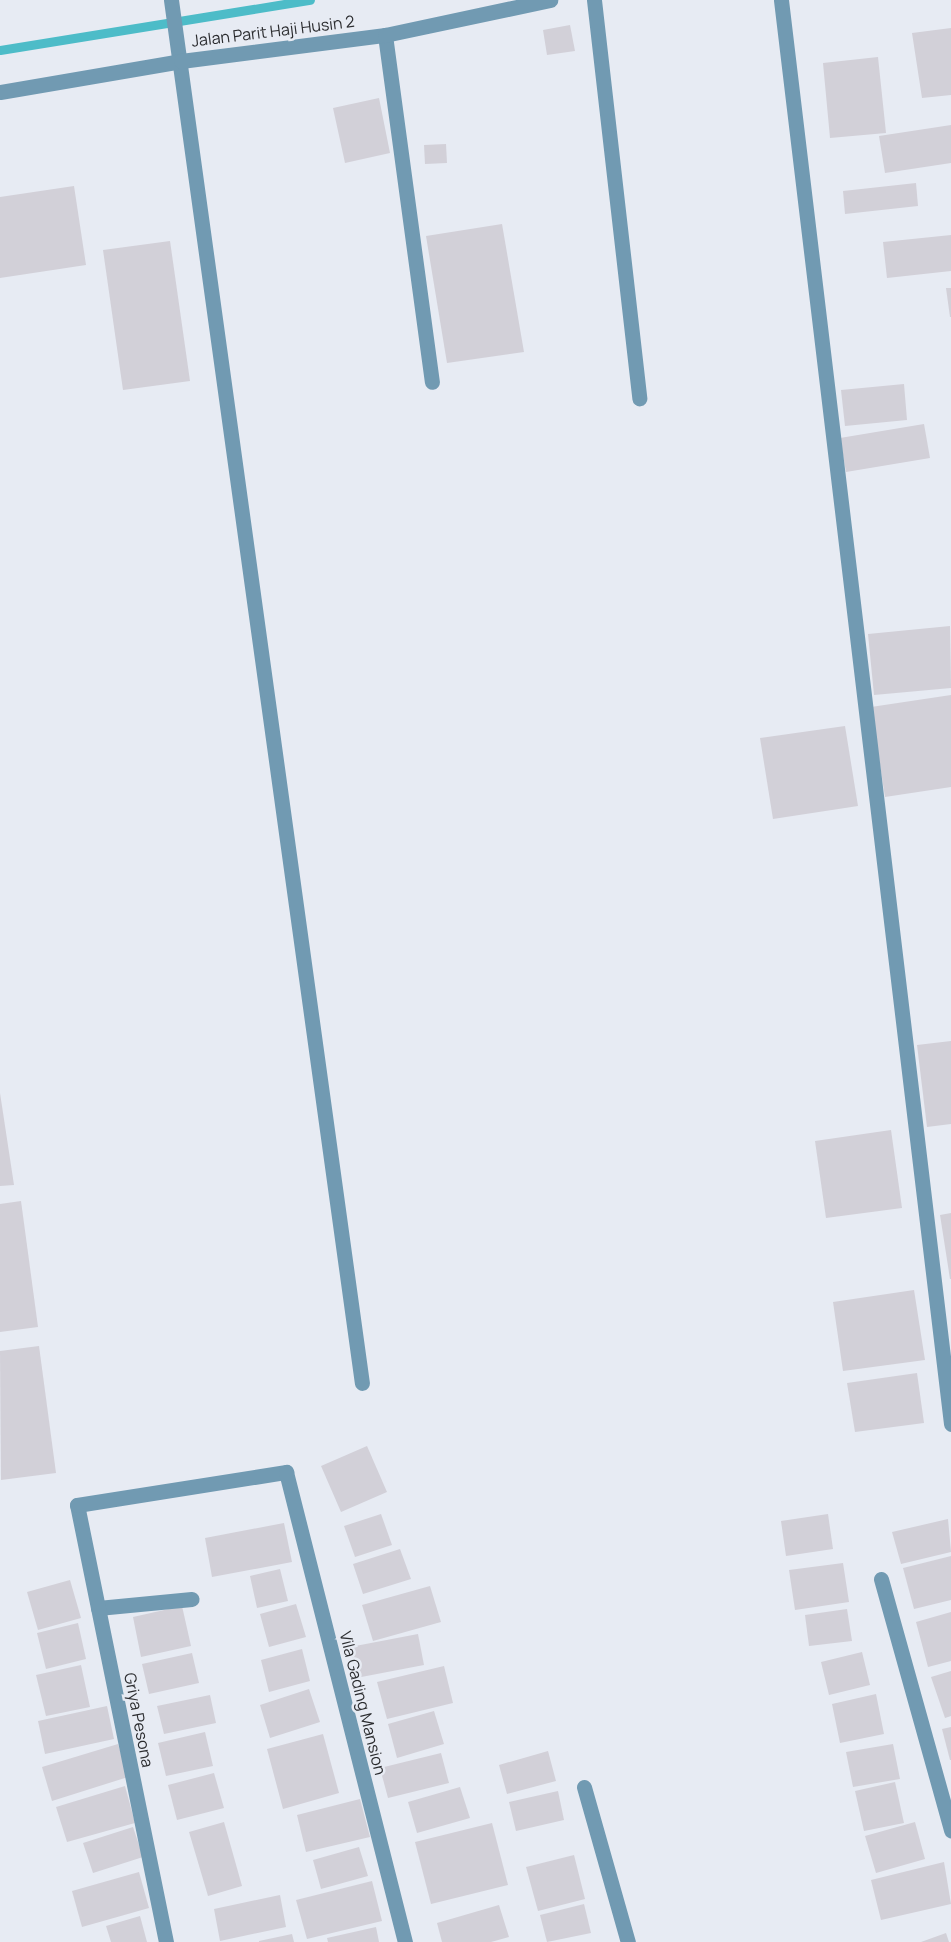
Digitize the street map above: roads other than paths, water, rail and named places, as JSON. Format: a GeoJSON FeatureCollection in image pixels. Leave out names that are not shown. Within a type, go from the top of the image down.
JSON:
{"type":"FeatureCollection","features":[{"type":"Feature","properties":{"kind":"street"},"geometry":{"type":"LineString","coordinates":[[171,0],[362,1383]]}},
{"type":"Feature","properties":{"kind":"street","name":"Jalan Parit Haji Husin 2"},"geometry":{"type":"LineString","coordinates":[[0,92],[181,61],[385,34],[550,0]]}},
{"type":"Feature","properties":{"kind":"street"},"geometry":{"type":"LineString","coordinates":[[594,0],[639,398]]}},
{"type":"Feature","properties":{"kind":"street"},"geometry":{"type":"LineString","coordinates":[[781,0],[951,1424]]}},
{"type":"Feature","properties":{"kind":"street"},"geometry":{"type":"LineString","coordinates":[[385,34],[432,382]]}},
{"type":"Feature","properties":{"kind":"street","name":"Griya Pesona"},"geometry":{"type":"LineString","coordinates":[[166,1942],[77,1505],[286,1472]]}},
{"type":"Feature","properties":{"kind":"street","name":"Vila Gading Mansion"},"geometry":{"type":"LineString","coordinates":[[286,1472],[405,1942]]}},
{"type":"Feature","properties":{"kind":"street"},"geometry":{"type":"LineString","coordinates":[[881,1579],[951,1830]]}},
{"type":"Feature","properties":{"kind":"street"},"geometry":{"type":"LineString","coordinates":[[98,1608],[192,1599]]}},
{"type":"Feature","properties":{"kind":"street"},"geometry":{"type":"LineString","coordinates":[[584,1787],[628,1942]]}},
{"type":"Feature","properties":{"kind":"waterway"},"geometry":{"type":"LineString","coordinates":[[0,50],[310,0]]}}]}
